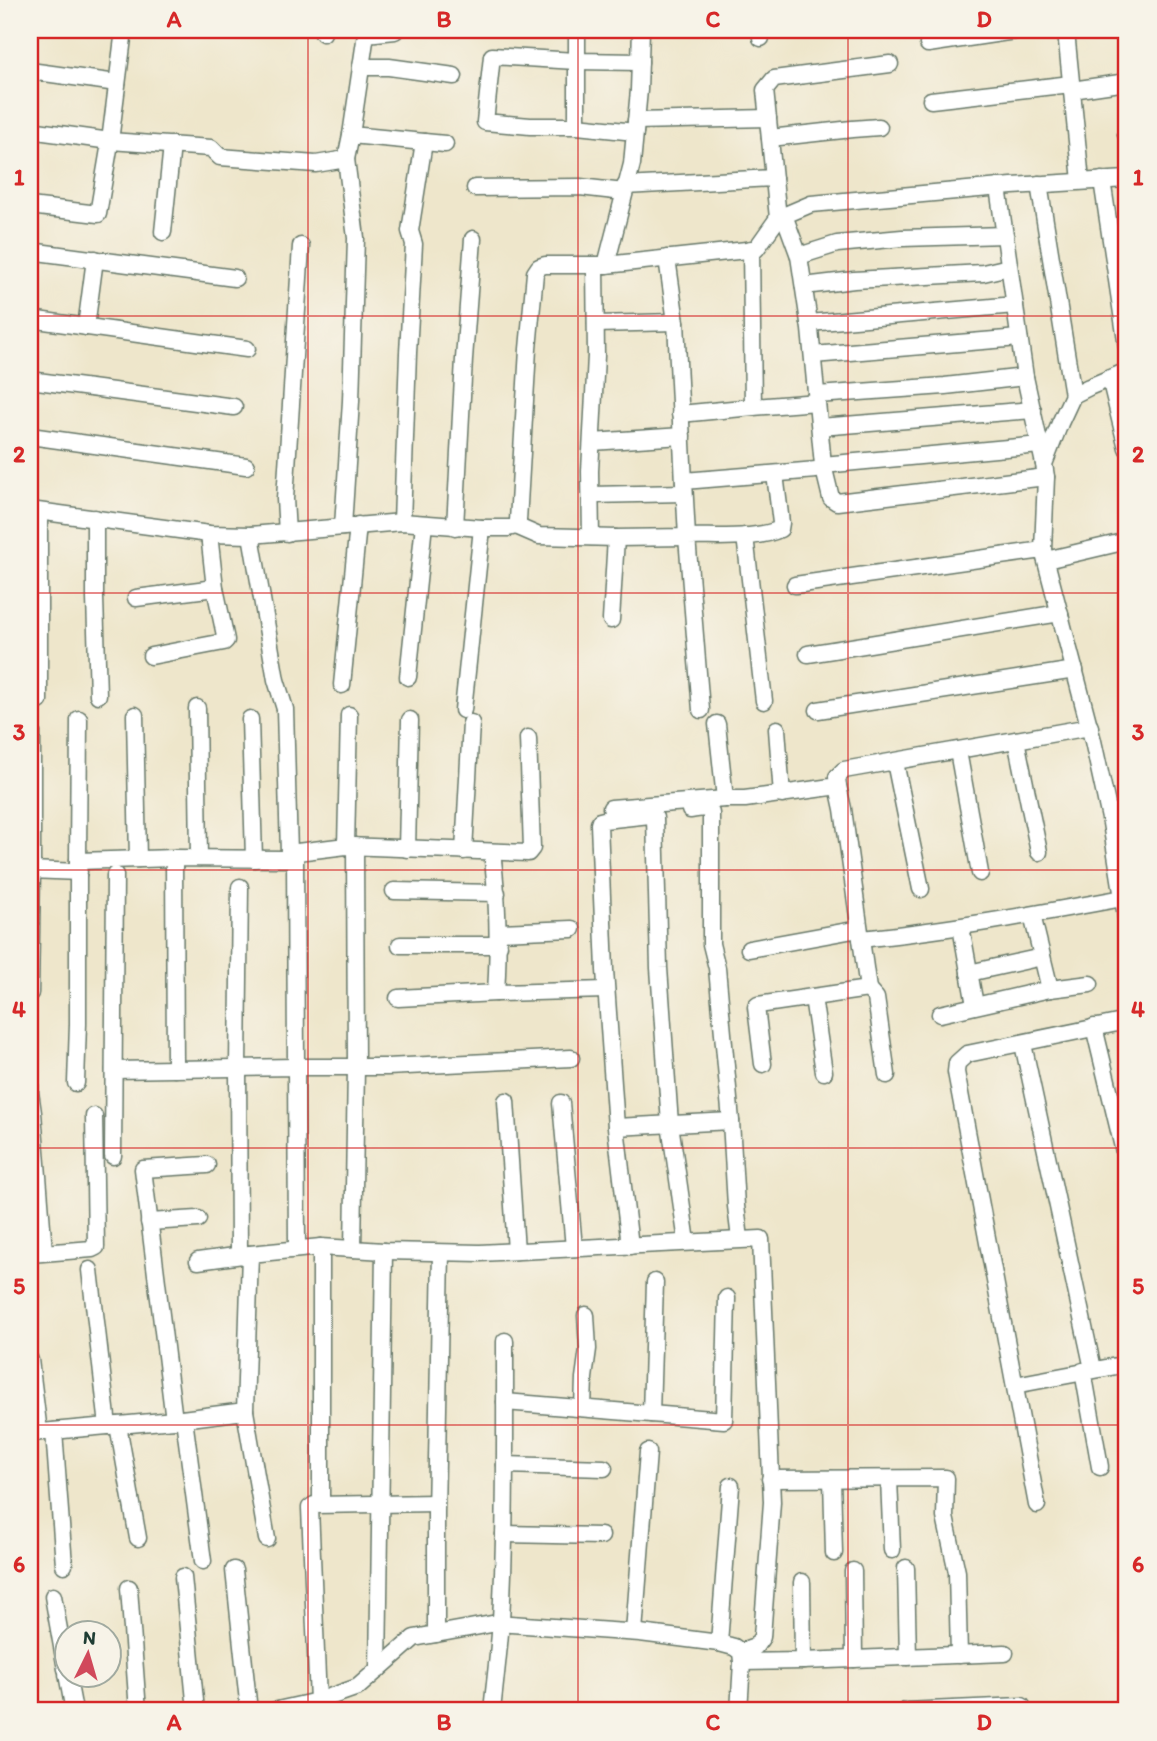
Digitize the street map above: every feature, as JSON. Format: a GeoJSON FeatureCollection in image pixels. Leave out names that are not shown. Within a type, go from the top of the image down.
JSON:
{"type":"FeatureCollection","features":[{"type":"Feature","properties":{"kind":"street"},"geometry":{"type":"LineString","coordinates":[[30,206],[98,214],[124,30]]}},
{"type":"Feature","properties":{"kind":"street"},"geometry":{"type":"LineString","coordinates":[[342,685],[351,526],[351,401],[356,238],[345,159],[366,34],[395,30]]}},
{"type":"Feature","properties":{"kind":"street"},"geometry":{"type":"LineString","coordinates":[[577,30],[577,126]]}},
{"type":"Feature","properties":{"kind":"street"},"geometry":{"type":"LineString","coordinates":[[591,537],[590,471],[601,265],[632,164],[641,30]]}},
{"type":"Feature","properties":{"kind":"street"},"geometry":{"type":"LineString","coordinates":[[928,44],[1021,30]]}},
{"type":"Feature","properties":{"kind":"street"},"geometry":{"type":"LineString","coordinates":[[1071,30],[1072,87],[1081,181]]}},
{"type":"Feature","properties":{"kind":"street"},"geometry":{"type":"LineString","coordinates":[[640,62],[492,56],[485,122],[530,126],[635,126],[768,118]]}},
{"type":"Feature","properties":{"kind":"street"},"geometry":{"type":"LineString","coordinates":[[890,65],[774,79],[765,90],[781,217],[799,256],[804,286],[820,427],[820,468],[831,498],[837,502],[1045,470]]}},
{"type":"Feature","properties":{"kind":"street"},"geometry":{"type":"LineString","coordinates":[[361,67],[389,67],[454,76]]}},
{"type":"Feature","properties":{"kind":"street"},"geometry":{"type":"LineString","coordinates":[[30,71],[117,83]]}},
{"type":"Feature","properties":{"kind":"street"},"geometry":{"type":"LineString","coordinates":[[931,100],[1127,82]]}},
{"type":"Feature","properties":{"kind":"street"},"geometry":{"type":"LineString","coordinates":[[770,138],[879,127]]}},
{"type":"Feature","properties":{"kind":"street"},"geometry":{"type":"LineString","coordinates":[[30,130],[110,141],[211,148],[220,157],[316,163],[345,159]]}},
{"type":"Feature","properties":{"kind":"street"},"geometry":{"type":"LineString","coordinates":[[351,135],[445,144]]}},
{"type":"Feature","properties":{"kind":"street"},"geometry":{"type":"LineString","coordinates":[[402,522],[414,244],[410,232],[424,142]]}},
{"type":"Feature","properties":{"kind":"street"},"geometry":{"type":"LineString","coordinates":[[163,232],[172,145]]}},
{"type":"Feature","properties":{"kind":"street"},"geometry":{"type":"LineString","coordinates":[[475,188],[625,189],[774,178]]}},
{"type":"Feature","properties":{"kind":"street"},"geometry":{"type":"LineString","coordinates":[[516,526],[528,349],[536,273],[539,267],[601,265],[756,249],[781,217],[811,204],[998,187],[1127,179]]}},
{"type":"Feature","properties":{"kind":"street"},"geometry":{"type":"LineString","coordinates":[[1101,180],[1127,347]]}},
{"type":"Feature","properties":{"kind":"street"},"geometry":{"type":"LineString","coordinates":[[1039,184],[1073,395],[1060,423],[1045,470]]}},
{"type":"Feature","properties":{"kind":"street"},"geometry":{"type":"LineString","coordinates":[[998,187],[1025,377],[1045,470],[1045,555],[1090,727],[1111,823],[1127,923]]}},
{"type":"Feature","properties":{"kind":"street"},"geometry":{"type":"LineString","coordinates":[[799,256],[837,244],[876,240],[1005,235]]}},
{"type":"Feature","properties":{"kind":"street"},"geometry":{"type":"LineString","coordinates":[[455,527],[473,239]]}},
{"type":"Feature","properties":{"kind":"street"},"geometry":{"type":"LineString","coordinates":[[287,533],[285,499],[301,246]]}},
{"type":"Feature","properties":{"kind":"street"},"geometry":{"type":"LineString","coordinates":[[751,249],[753,407]]}},
{"type":"Feature","properties":{"kind":"street"},"geometry":{"type":"LineString","coordinates":[[30,251],[235,278]]}},
{"type":"Feature","properties":{"kind":"street"},"geometry":{"type":"LineString","coordinates":[[667,258],[676,322],[687,537],[701,710]]}},
{"type":"Feature","properties":{"kind":"street"},"geometry":{"type":"LineString","coordinates":[[86,327],[95,260]]}},
{"type":"Feature","properties":{"kind":"street"},"geometry":{"type":"LineString","coordinates":[[804,286],[854,280],[983,273],[1009,267]]}},
{"type":"Feature","properties":{"kind":"street"},"geometry":{"type":"LineString","coordinates":[[809,323],[1015,305]]}},
{"type":"Feature","properties":{"kind":"street"},"geometry":{"type":"LineString","coordinates":[[30,319],[247,349]]}},
{"type":"Feature","properties":{"kind":"street"},"geometry":{"type":"LineString","coordinates":[[596,324],[676,322]]}},
{"type":"Feature","properties":{"kind":"street"},"geometry":{"type":"LineString","coordinates":[[813,355],[1019,338]]}},
{"type":"Feature","properties":{"kind":"street"},"geometry":{"type":"LineString","coordinates":[[1073,395],[1127,371]]}},
{"type":"Feature","properties":{"kind":"street"},"geometry":{"type":"LineString","coordinates":[[680,414],[1025,377]]}},
{"type":"Feature","properties":{"kind":"street"},"geometry":{"type":"LineString","coordinates":[[1110,378],[1127,449]]}},
{"type":"Feature","properties":{"kind":"street"},"geometry":{"type":"LineString","coordinates":[[30,380],[234,407]]}},
{"type":"Feature","properties":{"kind":"street"},"geometry":{"type":"LineString","coordinates":[[820,427],[1033,410]]}},
{"type":"Feature","properties":{"kind":"street"},"geometry":{"type":"LineString","coordinates":[[30,436],[246,466]]}},
{"type":"Feature","properties":{"kind":"street"},"geometry":{"type":"LineString","coordinates":[[592,442],[682,436]]}},
{"type":"Feature","properties":{"kind":"street"},"geometry":{"type":"LineString","coordinates":[[684,488],[686,481],[1040,445]]}},
{"type":"Feature","properties":{"kind":"street"},"geometry":{"type":"LineString","coordinates":[[39,701],[34,511],[209,534],[251,536],[402,522],[482,528],[516,526],[539,536],[744,536],[780,529],[775,474]]}},
{"type":"Feature","properties":{"kind":"street"},"geometry":{"type":"LineString","coordinates":[[591,495],[684,488]]}},
{"type":"Feature","properties":{"kind":"street"},"geometry":{"type":"LineString","coordinates":[[95,518],[98,695]]}},
{"type":"Feature","properties":{"kind":"street"},"geometry":{"type":"LineString","coordinates":[[408,677],[425,524]]}},
{"type":"Feature","properties":{"kind":"street"},"geometry":{"type":"LineString","coordinates":[[464,851],[467,717],[482,528]]}},
{"type":"Feature","properties":{"kind":"street"},"geometry":{"type":"LineString","coordinates":[[151,656],[226,640],[215,588],[209,534]]}},
{"type":"Feature","properties":{"kind":"street"},"geometry":{"type":"LineString","coordinates":[[251,536],[276,680],[285,709],[292,853],[297,1249]]}},
{"type":"Feature","properties":{"kind":"street"},"geometry":{"type":"LineString","coordinates":[[744,536],[764,701]]}},
{"type":"Feature","properties":{"kind":"street"},"geometry":{"type":"LineString","coordinates":[[611,620],[616,538]]}},
{"type":"Feature","properties":{"kind":"street"},"geometry":{"type":"LineString","coordinates":[[795,585],[1045,555],[1127,541]]}},
{"type":"Feature","properties":{"kind":"street"},"geometry":{"type":"LineString","coordinates":[[136,598],[215,588]]}},
{"type":"Feature","properties":{"kind":"street"},"geometry":{"type":"LineString","coordinates":[[808,654],[1060,613]]}},
{"type":"Feature","properties":{"kind":"street"},"geometry":{"type":"LineString","coordinates":[[818,710],[1075,670]]}},
{"type":"Feature","properties":{"kind":"street"},"geometry":{"type":"LineString","coordinates":[[197,708],[199,858]]}},
{"type":"Feature","properties":{"kind":"street"},"geometry":{"type":"LineString","coordinates":[[135,715],[138,859]]}},
{"type":"Feature","properties":{"kind":"street"},"geometry":{"type":"LineString","coordinates":[[349,715],[356,1067],[354,1249]]}},
{"type":"Feature","properties":{"kind":"street"},"geometry":{"type":"LineString","coordinates":[[76,1083],[79,719]]}},
{"type":"Feature","properties":{"kind":"street"},"geometry":{"type":"LineString","coordinates":[[250,719],[254,859]]}},
{"type":"Feature","properties":{"kind":"street"},"geometry":{"type":"LineString","coordinates":[[407,849],[410,720]]}},
{"type":"Feature","properties":{"kind":"street"},"geometry":{"type":"LineString","coordinates":[[717,724],[725,799]]}},
{"type":"Feature","properties":{"kind":"street"},"geometry":{"type":"LineString","coordinates":[[887,1075],[876,998],[868,989],[837,777],[844,770],[1090,727]]}},
{"type":"Feature","properties":{"kind":"street"},"geometry":{"type":"LineString","coordinates":[[777,729],[782,795]]}},
{"type":"Feature","properties":{"kind":"street"},"geometry":{"type":"LineString","coordinates":[[30,993],[32,732]]}},
{"type":"Feature","properties":{"kind":"street"},"geometry":{"type":"LineString","coordinates":[[31,871],[138,859],[286,859],[292,853],[350,846],[528,853],[532,848],[528,738]]}},
{"type":"Feature","properties":{"kind":"street"},"geometry":{"type":"LineString","coordinates":[[1016,740],[1039,852]]}},
{"type":"Feature","properties":{"kind":"street"},"geometry":{"type":"LineString","coordinates":[[958,751],[980,873]]}},
{"type":"Feature","properties":{"kind":"street"},"geometry":{"type":"LineString","coordinates":[[895,762],[921,889]]}},
{"type":"Feature","properties":{"kind":"street"},"geometry":{"type":"LineString","coordinates":[[611,808],[745,799],[838,786]]}},
{"type":"Feature","properties":{"kind":"street"},"geometry":{"type":"LineString","coordinates":[[630,1246],[616,1128],[599,824],[604,820],[703,808],[712,813],[711,944],[717,968],[740,1239]]}},
{"type":"Feature","properties":{"kind":"street"},"geometry":{"type":"LineString","coordinates":[[653,816],[659,968],[670,1124],[687,1242]]}},
{"type":"Feature","properties":{"kind":"street"},"geometry":{"type":"LineString","coordinates":[[492,852],[497,893],[496,993]]}},
{"type":"Feature","properties":{"kind":"street"},"geometry":{"type":"LineString","coordinates":[[174,858],[175,1069]]}},
{"type":"Feature","properties":{"kind":"street"},"geometry":{"type":"LineString","coordinates":[[113,1156],[115,875]]}},
{"type":"Feature","properties":{"kind":"street"},"geometry":{"type":"LineString","coordinates":[[240,887],[238,1068],[244,1254],[244,1411],[267,1539]]}},
{"type":"Feature","properties":{"kind":"street"},"geometry":{"type":"LineString","coordinates":[[394,891],[497,893]]}},
{"type":"Feature","properties":{"kind":"street"},"geometry":{"type":"LineString","coordinates":[[749,949],[860,934],[930,932],[1123,898]]}},
{"type":"Feature","properties":{"kind":"street"},"geometry":{"type":"LineString","coordinates":[[1032,915],[1050,989]]}},
{"type":"Feature","properties":{"kind":"street"},"geometry":{"type":"LineString","coordinates":[[961,927],[975,1005]]}},
{"type":"Feature","properties":{"kind":"street"},"geometry":{"type":"LineString","coordinates":[[400,945],[498,939],[572,929]]}},
{"type":"Feature","properties":{"kind":"street"},"geometry":{"type":"LineString","coordinates":[[969,973],[1042,957]]}},
{"type":"Feature","properties":{"kind":"street"},"geometry":{"type":"LineString","coordinates":[[940,1014],[1050,989],[1090,984]]}},
{"type":"Feature","properties":{"kind":"street"},"geometry":{"type":"LineString","coordinates":[[763,1064],[756,1007],[758,1005],[868,989]]}},
{"type":"Feature","properties":{"kind":"street"},"geometry":{"type":"LineString","coordinates":[[398,998],[607,990]]}},
{"type":"Feature","properties":{"kind":"street"},"geometry":{"type":"LineString","coordinates":[[813,997],[824,1072]]}},
{"type":"Feature","properties":{"kind":"street"},"geometry":{"type":"LineString","coordinates":[[1037,1505],[956,1072],[957,1063],[967,1054],[1127,1021]]}},
{"type":"Feature","properties":{"kind":"street"},"geometry":{"type":"LineString","coordinates":[[1094,1027],[1127,1164]]}},
{"type":"Feature","properties":{"kind":"street"},"geometry":{"type":"LineString","coordinates":[[1023,1044],[1088,1370],[1100,1467]]}},
{"type":"Feature","properties":{"kind":"street"},"geometry":{"type":"LineString","coordinates":[[114,1070],[356,1067],[571,1058]]}},
{"type":"Feature","properties":{"kind":"street"},"geometry":{"type":"LineString","coordinates":[[30,1076],[37,1253],[92,1250],[96,1247],[94,1116]]}},
{"type":"Feature","properties":{"kind":"street"},"geometry":{"type":"LineString","coordinates":[[506,1101],[516,1251]]}},
{"type":"Feature","properties":{"kind":"street"},"geometry":{"type":"LineString","coordinates":[[561,1103],[574,1248]]}},
{"type":"Feature","properties":{"kind":"street"},"geometry":{"type":"LineString","coordinates":[[616,1128],[731,1121]]}},
{"type":"Feature","properties":{"kind":"street"},"geometry":{"type":"LineString","coordinates":[[203,1561],[179,1420],[143,1169],[207,1165]]}},
{"type":"Feature","properties":{"kind":"street"},"geometry":{"type":"LineString","coordinates":[[149,1222],[198,1219]]}},
{"type":"Feature","properties":{"kind":"street"},"geometry":{"type":"LineString","coordinates":[[198,1261],[321,1247],[441,1253],[759,1238],[772,1502],[762,1637],[755,1647],[741,1657]]}},
{"type":"Feature","properties":{"kind":"street"},"geometry":{"type":"LineString","coordinates":[[321,1247],[321,1504]]}},
{"type":"Feature","properties":{"kind":"street"},"geometry":{"type":"LineString","coordinates":[[378,1670],[384,1251]]}},
{"type":"Feature","properties":{"kind":"street"},"geometry":{"type":"LineString","coordinates":[[436,1634],[441,1253]]}},
{"type":"Feature","properties":{"kind":"street"},"geometry":{"type":"LineString","coordinates":[[90,1270],[113,1426],[138,1538]]}},
{"type":"Feature","properties":{"kind":"street"},"geometry":{"type":"LineString","coordinates":[[651,1414],[655,1282]]}},
{"type":"Feature","properties":{"kind":"street"},"geometry":{"type":"LineString","coordinates":[[505,1402],[724,1420],[727,1298]]}},
{"type":"Feature","properties":{"kind":"street"},"geometry":{"type":"LineString","coordinates":[[583,1408],[588,1349],[586,1315]]}},
{"type":"Feature","properties":{"kind":"street"},"geometry":{"type":"LineString","coordinates":[[492,1711],[504,1534],[505,1341]]}},
{"type":"Feature","properties":{"kind":"street"},"geometry":{"type":"LineString","coordinates":[[30,1360],[64,1565]]}},
{"type":"Feature","properties":{"kind":"street"},"geometry":{"type":"LineString","coordinates":[[1015,1385],[1127,1364]]}},
{"type":"Feature","properties":{"kind":"street"},"geometry":{"type":"LineString","coordinates":[[41,1432],[179,1420],[244,1411]]}},
{"type":"Feature","properties":{"kind":"street"},"geometry":{"type":"LineString","coordinates":[[634,1632],[648,1452]]}},
{"type":"Feature","properties":{"kind":"street"},"geometry":{"type":"LineString","coordinates":[[505,1465],[604,1468]]}},
{"type":"Feature","properties":{"kind":"street"},"geometry":{"type":"LineString","coordinates":[[770,1479],[946,1479],[945,1517],[957,1572],[959,1656]]}},
{"type":"Feature","properties":{"kind":"street"},"geometry":{"type":"LineString","coordinates":[[832,1479],[834,1553]]}},
{"type":"Feature","properties":{"kind":"street"},"geometry":{"type":"LineString","coordinates":[[889,1479],[892,1550]]}},
{"type":"Feature","properties":{"kind":"street"},"geometry":{"type":"LineString","coordinates":[[719,1643],[731,1486]]}},
{"type":"Feature","properties":{"kind":"street"},"geometry":{"type":"LineString","coordinates":[[318,1701],[310,1508],[321,1504],[436,1503]]}},
{"type":"Feature","properties":{"kind":"street"},"geometry":{"type":"LineString","coordinates":[[504,1534],[601,1536]]}},
{"type":"Feature","properties":{"kind":"street"},"geometry":{"type":"LineString","coordinates":[[906,1568],[908,1657]]}},
{"type":"Feature","properties":{"kind":"street"},"geometry":{"type":"LineString","coordinates":[[234,1570],[249,1711]]}},
{"type":"Feature","properties":{"kind":"street"},"geometry":{"type":"LineString","coordinates":[[853,1571],[854,1659]]}},
{"type":"Feature","properties":{"kind":"street"},"geometry":{"type":"LineString","coordinates":[[183,1577],[195,1711]]}},
{"type":"Feature","properties":{"kind":"street"},"geometry":{"type":"LineString","coordinates":[[802,1581],[803,1661]]}},
{"type":"Feature","properties":{"kind":"street"},"geometry":{"type":"LineString","coordinates":[[129,1588],[138,1711]]}},
{"type":"Feature","properties":{"kind":"street"},"geometry":{"type":"LineString","coordinates":[[53,1596],[57,1618]]}},
{"type":"Feature","properties":{"kind":"street"},"geometry":{"type":"LineString","coordinates":[[273,1711],[298,1709],[358,1688],[414,1638],[500,1623],[634,1632],[734,1647],[741,1657],[739,1711]]}},
{"type":"Feature","properties":{"kind":"street"},"geometry":{"type":"LineString","coordinates":[[741,1657],[803,1661],[1005,1653]]}},
{"type":"Feature","properties":{"kind":"street"},"geometry":{"type":"LineString","coordinates":[[70,1688],[74,1711]]}},
{"type":"Feature","properties":{"kind":"street"},"geometry":{"type":"LineString","coordinates":[[905,1711],[1022,1706]]}}]}
